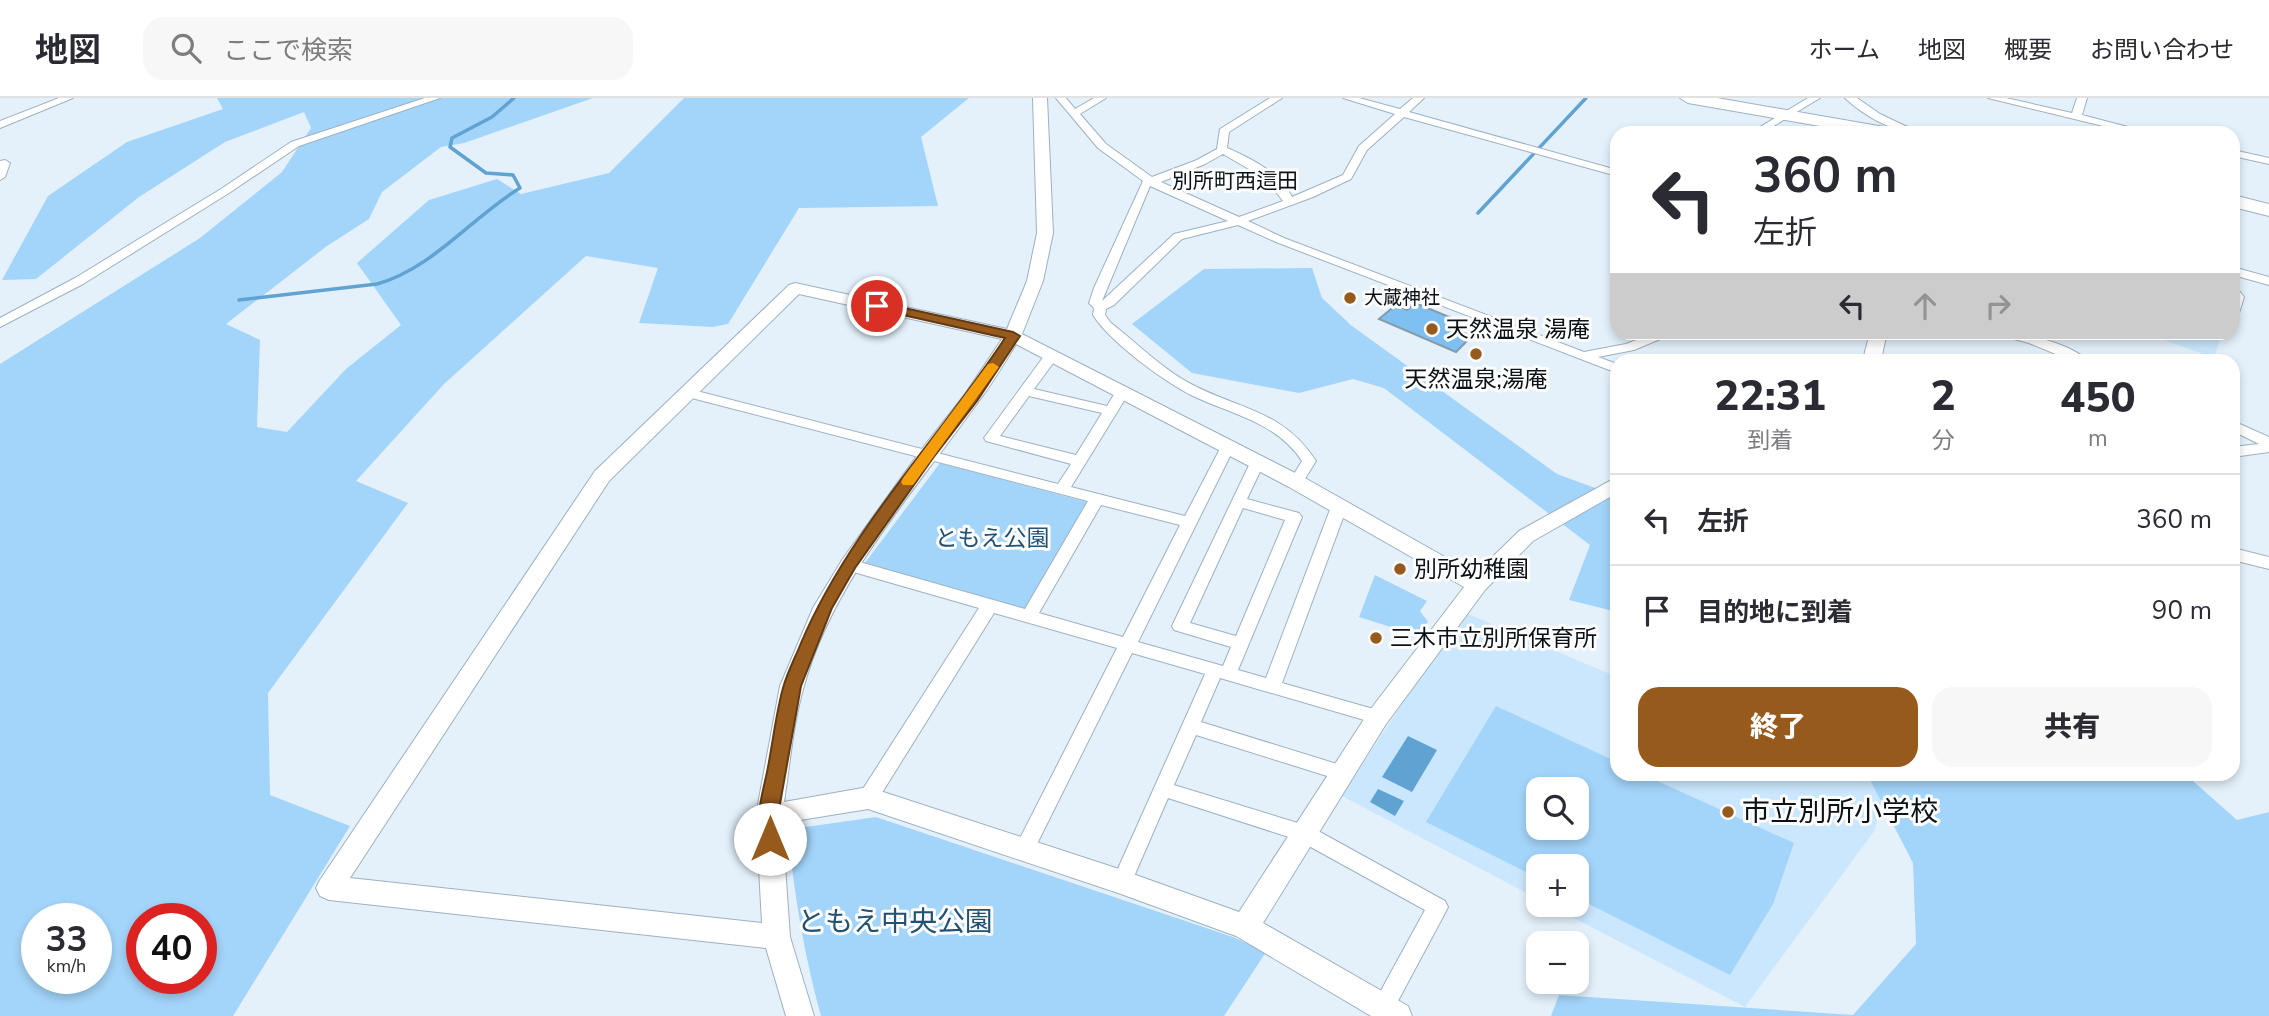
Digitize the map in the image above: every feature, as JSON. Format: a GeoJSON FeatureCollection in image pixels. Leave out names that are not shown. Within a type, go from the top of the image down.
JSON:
{"type":"FeatureCollection","features":[{"type":"Feature","properties":{"kind":"main road"},"geometry":{"type":"LineString","coordinates":[[1688,98],[1787,115],[1832,126]]}},
{"type":"Feature","properties":{"kind":"main road"},"geometry":{"type":"LineString","coordinates":[[2240,203],[2269,210]]}},
{"type":"Feature","properties":{"kind":"street"},"geometry":{"type":"LineString","coordinates":[[0,125],[68,98]]}},
{"type":"Feature","properties":{"kind":"street"},"geometry":{"type":"LineString","coordinates":[[0,323],[79,281],[225,191],[295,144],[436,98]]}},
{"type":"Feature","properties":{"kind":"street"},"geometry":{"type":"LineString","coordinates":[[800,1016],[776,937],[769,815],[792,686],[824,608],[849,565],[928,454],[972,398],[1013,336],[1035,281],[1045,233],[1040,98]]}},
{"type":"Feature","properties":{"kind":"street"},"geometry":{"type":"LineString","coordinates":[[1061,98],[1102,146],[1150,181],[1236,222],[1610,367]]}},
{"type":"Feature","properties":{"kind":"street"},"geometry":{"type":"LineString","coordinates":[[1075,113],[1101,98]]}},
{"type":"Feature","properties":{"kind":"street"},"geometry":{"type":"LineString","coordinates":[[1222,150],[1224,131],[1277,98]]}},
{"type":"Feature","properties":{"kind":"street"},"geometry":{"type":"LineString","coordinates":[[1348,98],[1610,171]]}},
{"type":"Feature","properties":{"kind":"street"},"geometry":{"type":"LineString","coordinates":[[1100,307],[1110,302],[1178,236],[1236,222],[1347,177],[1363,148],[1419,98]]}},
{"type":"Feature","properties":{"kind":"street"},"geometry":{"type":"LineString","coordinates":[[1767,126],[1815,98]]}},
{"type":"Feature","properties":{"kind":"street"},"geometry":{"type":"LineString","coordinates":[[1850,98],[1876,116],[1899,126]]}},
{"type":"Feature","properties":{"kind":"street"},"geometry":{"type":"LineString","coordinates":[[1993,98],[2115,126]]}},
{"type":"Feature","properties":{"kind":"street"},"geometry":{"type":"LineString","coordinates":[[2076,117],[2082,98]]}},
{"type":"Feature","properties":{"kind":"street"},"geometry":{"type":"LineString","coordinates":[[1100,307],[1095,303],[1145,184],[1201,162],[1222,150]]}},
{"type":"Feature","properties":{"kind":"street"},"geometry":{"type":"LineString","coordinates":[[1222,150],[1246,160],[1286,192],[1289,202]]}},
{"type":"Feature","properties":{"kind":"street"},"geometry":{"type":"LineString","coordinates":[[2240,155],[2269,161]]}},
{"type":"Feature","properties":{"kind":"street"},"geometry":{"type":"LineString","coordinates":[[0,164],[5,163],[0,177]]}},
{"type":"Feature","properties":{"kind":"street"},"geometry":{"type":"LineString","coordinates":[[2240,273],[2269,281]]}},
{"type":"Feature","properties":{"kind":"street"},"geometry":{"type":"LineString","coordinates":[[776,937],[329,888],[602,476],[685,392],[795,288],[1013,336],[1258,461],[1477,586]]}},
{"type":"Feature","properties":{"kind":"street"},"geometry":{"type":"LineString","coordinates":[[1100,307],[1099,315],[1106,326],[1180,383],[1207,398],[1251,412],[1301,444],[1309,461],[1296,482]]}},
{"type":"Feature","properties":{"kind":"street"},"geometry":{"type":"LineString","coordinates":[[1580,356],[1629,347],[1649,340]]}},
{"type":"Feature","properties":{"kind":"street"},"geometry":{"type":"LineString","coordinates":[[2033,340],[2066,354]]}},
{"type":"Feature","properties":{"kind":"street"},"geometry":{"type":"LineString","coordinates":[[1052,355],[991,438],[1079,461]]}},
{"type":"Feature","properties":{"kind":"street"},"geometry":{"type":"LineString","coordinates":[[1026,391],[1111,411]]}},
{"type":"Feature","properties":{"kind":"street"},"geometry":{"type":"LineString","coordinates":[[1063,488],[1124,391]]}},
{"type":"Feature","properties":{"kind":"street"},"geometry":{"type":"LineString","coordinates":[[685,392],[1188,522]]}},
{"type":"Feature","properties":{"kind":"street"},"geometry":{"type":"LineString","coordinates":[[2240,429],[2269,445]]}},
{"type":"Feature","properties":{"kind":"street"},"geometry":{"type":"LineString","coordinates":[[2240,451],[2269,445]]}},
{"type":"Feature","properties":{"kind":"street"},"geometry":{"type":"LineString","coordinates":[[1024,850],[1228,446]]}},
{"type":"Feature","properties":{"kind":"street"},"geometry":{"type":"LineString","coordinates":[[1241,644],[1180,626],[1258,461]]}},
{"type":"Feature","properties":{"kind":"street"},"geometry":{"type":"LineString","coordinates":[[1245,927],[1378,717],[1477,586],[1526,536],[1610,488]]}},
{"type":"Feature","properties":{"kind":"street"},"geometry":{"type":"LineString","coordinates":[[1029,616],[1098,497]]}},
{"type":"Feature","properties":{"kind":"street"},"geometry":{"type":"LineString","coordinates":[[1122,883],[1190,726],[1241,644],[1294,517],[1239,502]]}},
{"type":"Feature","properties":{"kind":"street"},"geometry":{"type":"LineString","coordinates":[[1272,686],[1339,507]]}},
{"type":"Feature","properties":{"kind":"street"},"geometry":{"type":"LineString","coordinates":[[2240,556],[2269,563]]}},
{"type":"Feature","properties":{"kind":"street"},"geometry":{"type":"LineString","coordinates":[[849,565],[1378,717]]}},
{"type":"Feature","properties":{"kind":"street"},"geometry":{"type":"LineString","coordinates":[[868,798],[990,605]]}},
{"type":"Feature","properties":{"kind":"street"},"geometry":{"type":"LineString","coordinates":[[1190,726],[1343,773]]}},
{"type":"Feature","properties":{"kind":"street"},"geometry":{"type":"LineString","coordinates":[[769,815],[868,798],[1245,927],[1391,1012],[1438,907],[1304,833],[1163,789]]}},
{"type":"Feature","properties":{"kind":"shaded area"},"geometry":{"type":"Polygon","coordinates":[[[2164,340],[2220,340],[2215,354],[2203,354],[2164,340]]]}},
{"type":"Feature","properties":{"kind":"shaded area","name":"市立別所小学校"},"geometry":{"type":"Polygon","coordinates":[[[1466,613],[1610,674],[1610,781],[1878,781],[1885,784],[1875,830],[1745,1007],[1572,917],[1589,917],[1589,854],[1526,854],[1526,893],[1342,796],[1424,670],[1466,613]]]}},
{"type":"Feature","properties":{"kind":"shaded area"},"geometry":{"type":"Polygon","coordinates":[[[1408,736],[1437,750],[1412,792],[1382,777],[1408,736]]]}},
{"type":"Feature","properties":{"kind":"shaded area"},"geometry":{"type":"Polygon","coordinates":[[[1378,789],[1404,801],[1395,816],[1370,802],[1378,789]]]}},
{"type":"Feature","properties":{"kind":"green space"},"geometry":{"type":"Polygon","coordinates":[[[217,98],[593,98],[464,143],[441,147],[382,192],[369,219],[327,246],[226,324],[260,340],[257,427],[287,432],[346,369],[401,325],[357,263],[429,200],[497,179],[521,194],[609,173],[684,98],[969,98],[921,137],[938,206],[799,208],[728,324],[713,327],[639,323],[658,268],[586,256],[444,384],[356,481],[408,503],[268,693],[270,795],[350,826],[233,1016],[0,1016],[0,364],[200,238],[282,172],[311,128],[304,112],[225,142],[139,197],[36,279],[2,280],[48,196],[127,142],[223,109],[217,98]]]}},
{"type":"Feature","properties":{"kind":"green space"},"geometry":{"type":"Polygon","coordinates":[[[1312,268],[1322,298],[1352,326],[1557,474],[1610,493],[1610,610],[1569,600],[1590,545],[1384,388],[1353,379],[1299,393],[1192,373],[1132,324],[1204,269],[1312,268]]]}},
{"type":"Feature","properties":{"kind":"green space","name":"ともえ公園"},"geometry":{"type":"Polygon","coordinates":[[[940,463],[1087,502],[1027,610],[865,563],[940,463]]]}},
{"type":"Feature","properties":{"kind":"green space"},"geometry":{"type":"Polygon","coordinates":[[[1375,575],[1427,601],[1420,611],[1428,622],[1416,635],[1359,617],[1375,575]]]}},
{"type":"Feature","properties":{"kind":"green space"},"geometry":{"type":"Polygon","coordinates":[[[1496,706],[1610,759],[1610,781],[1657,781],[1794,843],[1773,904],[1730,975],[1589,904],[1589,854],[1526,854],[1526,872],[1426,822],[1496,706]]]}},
{"type":"Feature","properties":{"kind":"green space"},"geometry":{"type":"Polygon","coordinates":[[[1871,781],[2193,781],[2237,820],[2269,812],[2269,1016],[1551,1016],[1559,995],[1853,1015],[1916,944],[1913,863],[1871,781]]]}},
{"type":"Feature","properties":{"kind":"green space","name":"ともえ中央公園"},"geometry":{"type":"Polygon","coordinates":[[[876,817],[1233,937],[1266,952],[1224,1016],[821,1016],[801,929],[789,841],[799,828],[876,817]]]}},
{"type":"Feature","properties":{"kind":"building","name":"天然温泉 湯庵"},"geometry":{"type":"Polygon","coordinates":[[[1415,303],[1469,325],[1462,332],[1472,336],[1456,352],[1379,319],[1396,305],[1407,310],[1415,303]]]}},
{"type":"Feature","properties":{"kind":"waterway"},"geometry":{"type":"LineString","coordinates":[[239,300],[377,284],[397,277],[434,255],[520,188],[513,175],[486,173],[450,147],[452,138],[492,117],[514,98]]}},
{"type":"Feature","properties":{"kind":"waterway"},"geometry":{"type":"LineString","coordinates":[[1478,213],[1586,98]]}},
{"type":"Feature","properties":{"kind":"slow traffic"},"geometry":{"type":"LineString","coordinates":[[908,482],[993,367]]}},
{"type":"Feature","properties":{"kind":"place","name":"大蔵神社"},"geometry":{"type":"Point","coordinates":[1350,298]}},
{"type":"Feature","properties":{"kind":"place","name":"天然温泉 湯庵"},"geometry":{"type":"Point","coordinates":[1432,329]}},
{"type":"Feature","properties":{"kind":"place","name":"天然温泉;湯庵"},"geometry":{"type":"Point","coordinates":[1476,354]}},
{"type":"Feature","properties":{"kind":"place","name":"別所幼稚園"},"geometry":{"type":"Point","coordinates":[1400,569]}},
{"type":"Feature","properties":{"kind":"place","name":"三木市立別所保育所"},"geometry":{"type":"Point","coordinates":[1376,638]}},
{"type":"Feature","properties":{"kind":"place","name":"市立別所小学校"},"geometry":{"type":"Point","coordinates":[1728,812]}},
{"type":"Feature","properties":{"kind":"district","name":"別所町西這田"},"geometry":{"type":"Point","coordinates":[1235,181]}},
{"type":"Feature","properties":{"kind":"route"},"geometry":{"type":"LineString","coordinates":[[770,839],[769,815],[777,758],[792,686],[824,608],[849,565],[928,454],[972,398],[1013,336],[877,306]]}}]}
